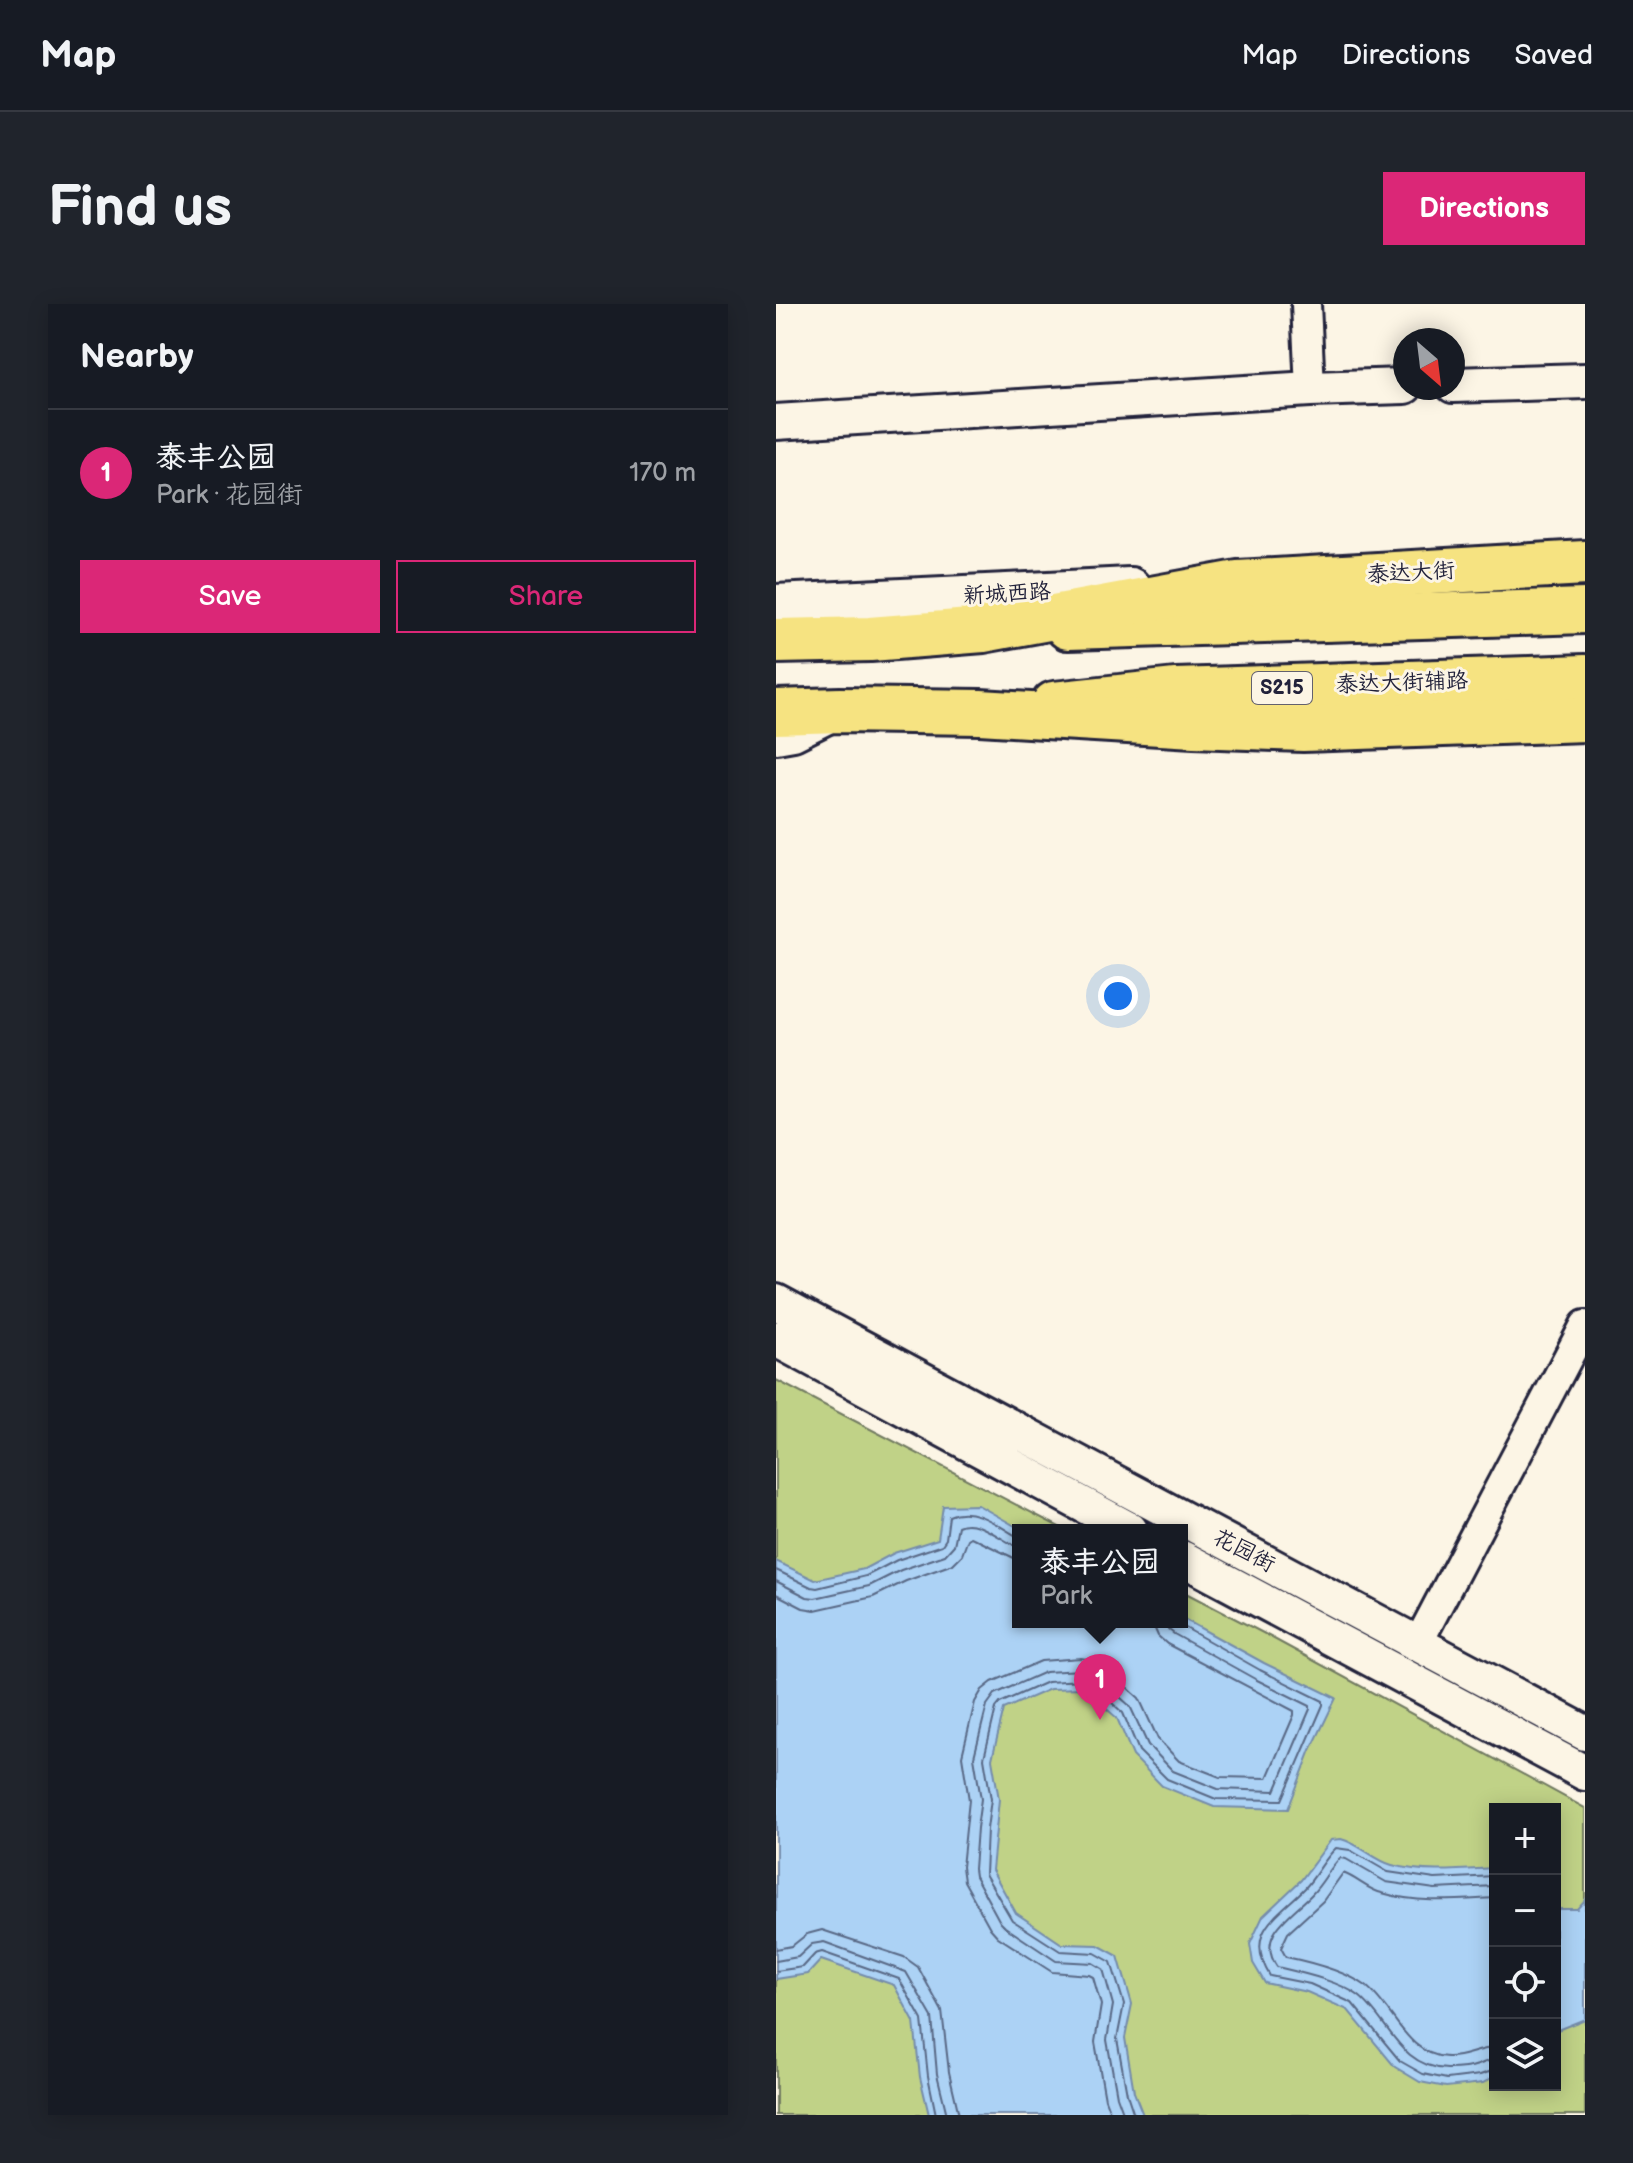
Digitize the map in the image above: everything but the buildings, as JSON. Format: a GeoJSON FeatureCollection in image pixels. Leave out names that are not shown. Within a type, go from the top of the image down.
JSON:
{"type":"FeatureCollection","features":[{"type":"Feature","properties":{"kind":"main road","name":"泰达大街"},"geometry":{"type":"LineString","coordinates":[[983,630],[1238,583],[1585,563]]}},
{"type":"Feature","properties":{"kind":"main road","name":"新城西路"},"geometry":{"type":"LineString","coordinates":[[776,605],[1238,583]]}},
{"type":"Feature","properties":{"kind":"main road"},"geometry":{"type":"LineString","coordinates":[[776,641],[870,639],[983,630],[1585,611]]}},
{"type":"Feature","properties":{"kind":"main road","name":"泰达大街辅路"},"geometry":{"type":"LineString","coordinates":[[980,712],[1176,691],[1585,677]]}},
{"type":"Feature","properties":{"kind":"main road","name":"S215"},"geometry":{"type":"LineString","coordinates":[[776,712],[980,712]]}},
{"type":"Feature","properties":{"kind":"main road"},"geometry":{"type":"LineString","coordinates":[[980,712],[1303,729],[1585,719]]}},
{"type":"Feature","properties":{"kind":"street"},"geometry":{"type":"LineString","coordinates":[[1306,304],[1310,389]]}},
{"type":"Feature","properties":{"kind":"street"},"geometry":{"type":"LineString","coordinates":[[1465,385],[1585,381]]}},
{"type":"Feature","properties":{"kind":"street"},"geometry":{"type":"LineString","coordinates":[[776,422],[1393,386]]}},
{"type":"Feature","properties":{"kind":"street"},"geometry":{"type":"LineString","coordinates":[[776,736],[793,733],[840,710]]}},
{"type":"Feature","properties":{"kind":"street","name":"花园街"},"geometry":{"type":"LineString","coordinates":[[776,1302],[1585,1733]]}},
{"type":"Feature","properties":{"kind":"street"},"geometry":{"type":"LineString","coordinates":[[1418,1643],[1585,1325]]}},
{"type":"Feature","properties":{"kind":"street"},"geometry":{"type":"LineString","coordinates":[[776,1339],[1119,1524]]}},
{"type":"Feature","properties":{"kind":"street","name":"花园街"},"geometry":{"type":"LineString","coordinates":[[1188,1561],[1585,1773]]}},
{"type":"Feature","properties":{"kind":"green space"},"geometry":{"type":"Polygon","coordinates":[[[776,1380],[1053,1524],[1012,1524],[1012,1628],[1188,1628],[1188,1594],[1585,1808],[1585,2115],[776,2115],[776,1380]]]}},
{"type":"Feature","properties":{"kind":"water"},"geometry":{"type":"Polygon","coordinates":[[[978,1505],[1012,1524],[1012,1628],[1188,1628],[1188,1621],[1336,1698],[1288,1809],[1214,1807],[1162,1786],[1133,1756],[1117,1718],[1083,1688],[1050,1689],[1004,1709],[992,1759],[999,1799],[992,1870],[1016,1913],[1062,1944],[1098,1945],[1118,1956],[1132,2004],[1125,2038],[1134,2092],[1143,2115],[929,2115],[920,2077],[914,2022],[894,1985],[821,1960],[808,1974],[776,1979],[776,1561],[815,1580],[864,1569],[894,1553],[938,1539],[943,1506],[978,1505]]]}},
{"type":"Feature","properties":{"kind":"water"},"geometry":{"type":"Polygon","coordinates":[[[1341,1839],[1385,1863],[1405,1868],[1444,1871],[1489,1868],[1489,2080],[1483,2083],[1446,2087],[1420,2082],[1395,2067],[1348,2010],[1307,1992],[1265,1983],[1253,1963],[1250,1944],[1263,1916],[1301,1880],[1331,1840],[1341,1839]]]}},
{"type":"Feature","properties":{"kind":"water"},"geometry":{"type":"Polygon","coordinates":[[[1585,1900],[1585,2019],[1561,2029],[1561,1909],[1577,1909],[1585,1900]]]}},
{"type":"Feature","properties":{"kind":"place","name":"泰丰公园"},"geometry":{"type":"Point","coordinates":[1100,1720]}}]}
